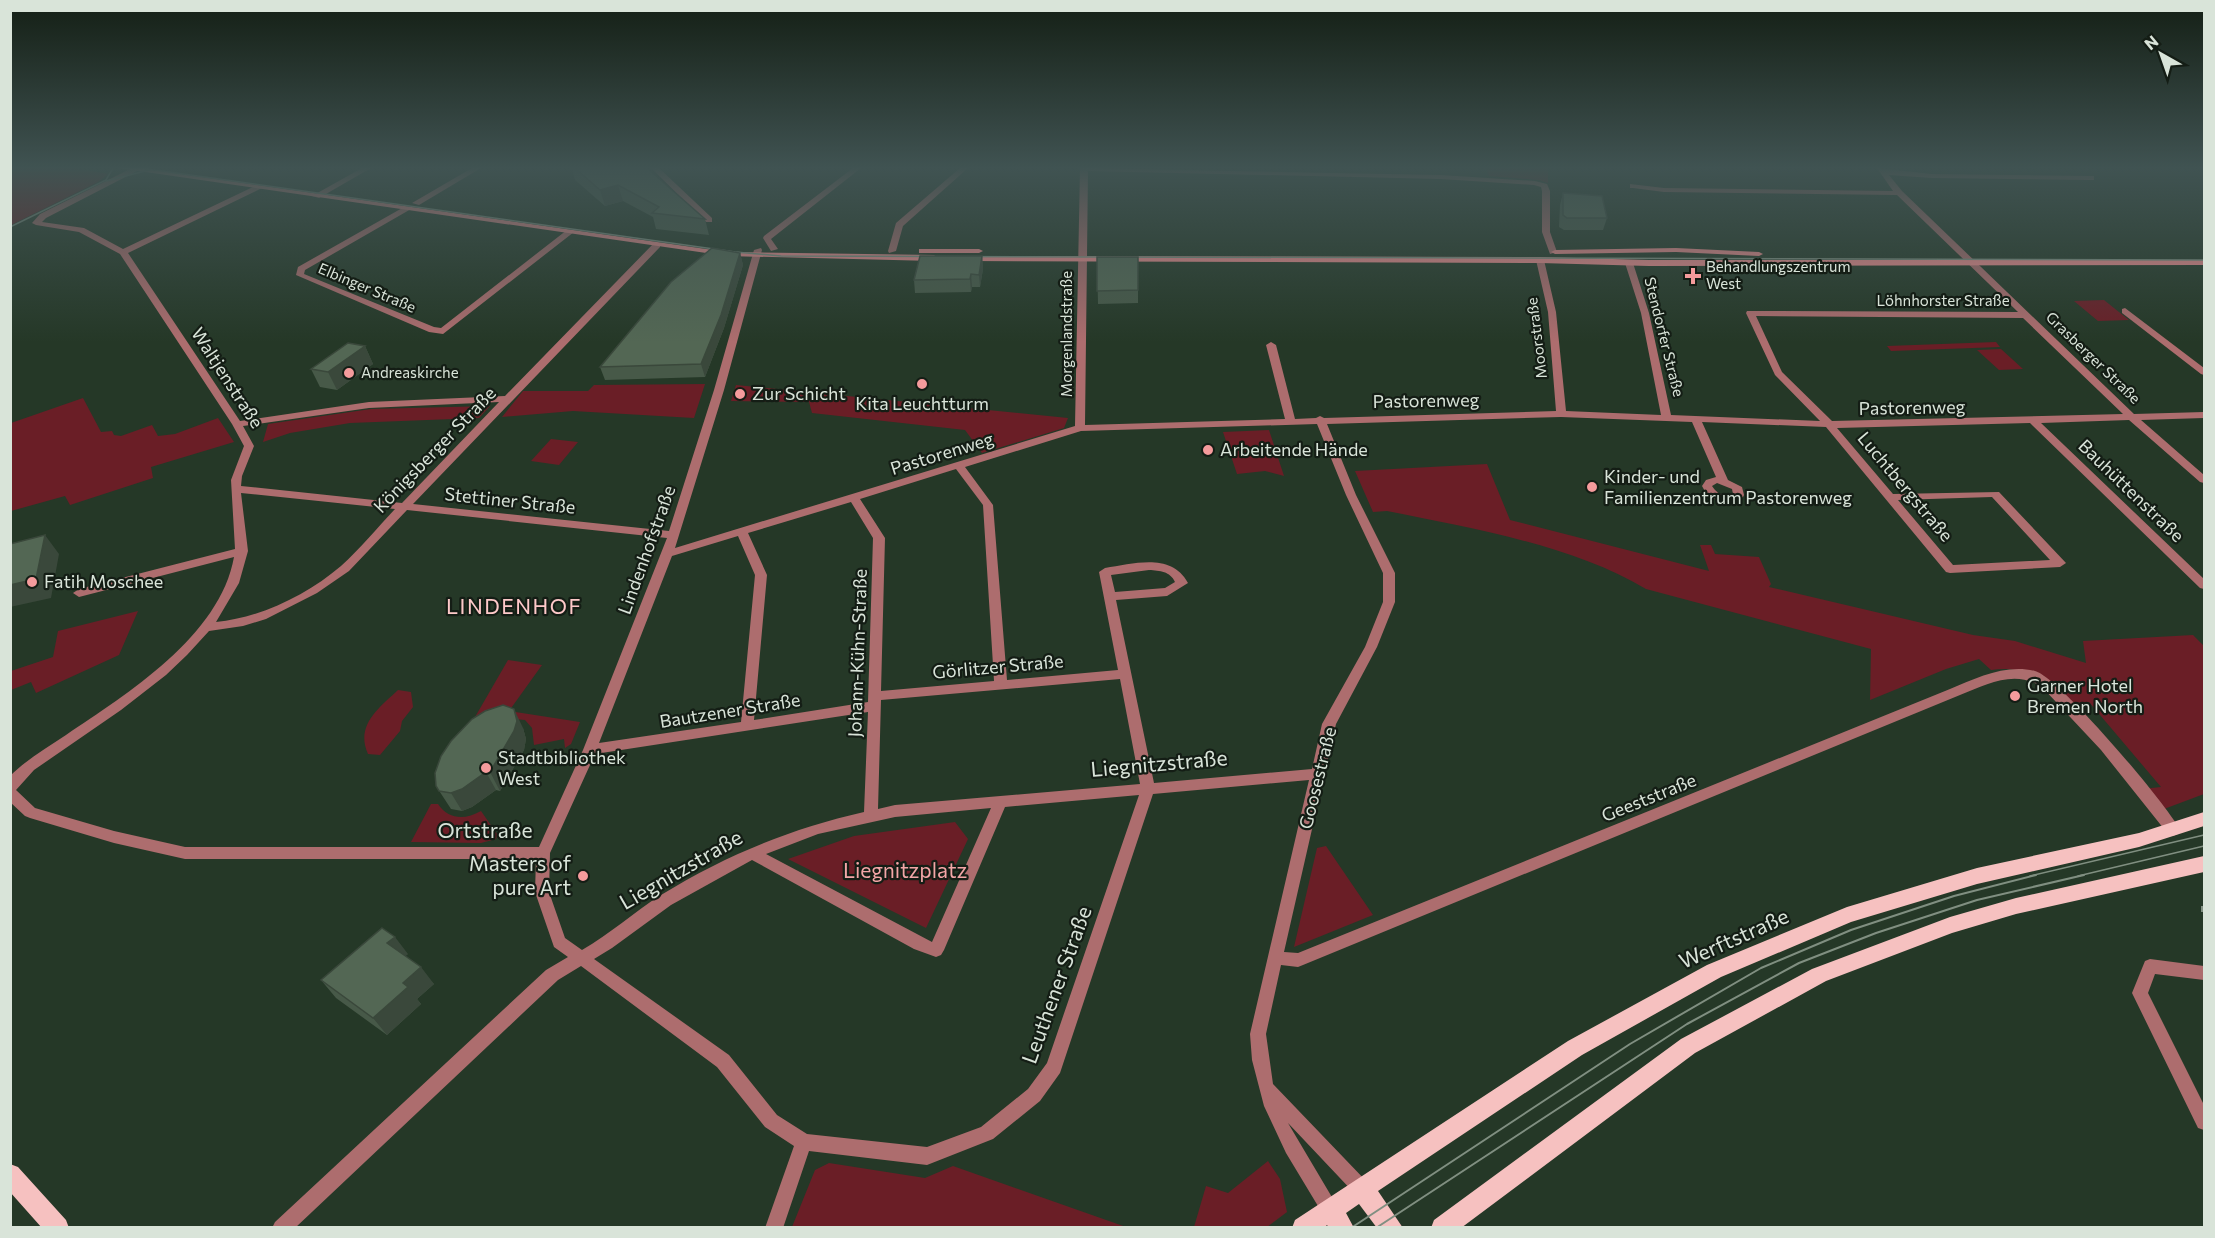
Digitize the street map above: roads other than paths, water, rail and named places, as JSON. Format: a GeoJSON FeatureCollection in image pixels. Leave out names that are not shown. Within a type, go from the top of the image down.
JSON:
{"type":"FeatureCollection","features":[{"type":"Feature","properties":{"kind":"main road"},"geometry":{"type":"LineString","coordinates":[[526,226],[657,245],[757,253],[1083,254],[1641,250],[1761,254],[2205,255]]}},
{"type":"Feature","properties":{"kind":"main road"},"geometry":{"type":"LineString","coordinates":[[576,226],[757,253],[774,249],[1629,263],[2205,263]]}},
{"type":"Feature","properties":{"kind":"main road","name":"Werftstraße"},"geometry":{"type":"LineString","coordinates":[[1303,1227],[1336,1219],[1362,1189],[1575,1047],[1714,971],[1858,912],[1977,876],[2173,830],[2205,819]]}},
{"type":"Feature","properties":{"kind":"main road"},"geometry":{"type":"LineString","coordinates":[[1442,1227],[1688,1046],[1819,975],[1950,925],[2016,906],[2205,864]]}},
{"type":"Feature","properties":{"kind":"main road"},"geometry":{"type":"LineString","coordinates":[[10,1175],[58,1227]]}},
{"type":"Feature","properties":{"kind":"main road"},"geometry":{"type":"LineString","coordinates":[[1362,1189],[1392,1227]]}},
{"type":"Feature","properties":{"kind":"street","name":"Waltjenstraße"},"geometry":{"type":"LineString","coordinates":[[12,787],[166,670],[205,627],[234,582],[242,551],[236,477],[249,446],[237,424],[123,252],[81,230],[54,226]]}},
{"type":"Feature","properties":{"kind":"street"},"geometry":{"type":"LineString","coordinates":[[123,252],[178,226]]}},
{"type":"Feature","properties":{"kind":"street","name":"Elbinger Straße"},"geometry":{"type":"LineString","coordinates":[[377,226],[301,269],[300,275],[432,330],[443,331],[570,232]]}},
{"type":"Feature","properties":{"kind":"street"},"geometry":{"type":"LineString","coordinates":[[774,249],[767,238],[783,226]]}},
{"type":"Feature","properties":{"kind":"street"},"geometry":{"type":"LineString","coordinates":[[892,251],[899,226]]}},
{"type":"Feature","properties":{"kind":"street","name":"Morgenlandstraße"},"geometry":{"type":"LineString","coordinates":[[1080,428],[1083,226]]}},
{"type":"Feature","properties":{"kind":"street"},"geometry":{"type":"LineString","coordinates":[[1546,226],[1552,252]]}},
{"type":"Feature","properties":{"kind":"street","name":"Grasberger Straße"},"geometry":{"type":"LineString","coordinates":[[1933,226],[2134,419],[2205,480]]}},
{"type":"Feature","properties":{"kind":"street","name":"Königsberger Straße"},"geometry":{"type":"LineString","coordinates":[[205,627],[224,626],[254,619],[309,594],[345,568],[657,245]]}},
{"type":"Feature","properties":{"kind":"street","name":"Lindenhofstraße"},"geometry":{"type":"LineString","coordinates":[[543,853],[590,750],[667,554],[721,384],[757,253]]}},
{"type":"Feature","properties":{"kind":"street","name":"Moorstraße"},"geometry":{"type":"LineString","coordinates":[[1540,260],[1552,311],[1561,414]]}},
{"type":"Feature","properties":{"kind":"street","name":"Stendorfer Straße"},"geometry":{"type":"LineString","coordinates":[[1629,263],[1645,313],[1667,419]]}},
{"type":"Feature","properties":{"kind":"street"},"geometry":{"type":"LineString","coordinates":[[2126,311],[2205,372]]}},
{"type":"Feature","properties":{"kind":"street","name":"Löhnhorster Straße"},"geometry":{"type":"LineString","coordinates":[[1750,314],[2028,315]]}},
{"type":"Feature","properties":{"kind":"street","name":"Luchtbergstraße"},"geometry":{"type":"LineString","coordinates":[[1750,314],[1778,373],[1829,424],[1889,497],[1950,569],[2060,563],[1995,494],[1889,497]]}},
{"type":"Feature","properties":{"kind":"street"},"geometry":{"type":"LineString","coordinates":[[1271,345],[1290,420]]}},
{"type":"Feature","properties":{"kind":"street"},"geometry":{"type":"LineString","coordinates":[[237,424],[369,405],[507,399]]}},
{"type":"Feature","properties":{"kind":"street","name":"Pastorenweg"},"geometry":{"type":"LineString","coordinates":[[667,554],[1080,428],[1320,419],[1561,414],[1829,424],[2134,419],[2205,415]]}},
{"type":"Feature","properties":{"kind":"street","name":"Goosestraße"},"geometry":{"type":"LineString","coordinates":[[1320,419],[1351,495],[1389,573],[1389,602],[1371,647],[1329,724],[1258,1034],[1258,1057],[1279,1127],[1336,1219]]}},
{"type":"Feature","properties":{"kind":"street"},"geometry":{"type":"LineString","coordinates":[[1696,420],[1724,481]]}},
{"type":"Feature","properties":{"kind":"street","name":"Bauhüttenstraße"},"geometry":{"type":"LineString","coordinates":[[2034,421],[2205,585]]}},
{"type":"Feature","properties":{"kind":"street"},"geometry":{"type":"LineString","coordinates":[[959,466],[988,505],[1001,684]]}},
{"type":"Feature","properties":{"kind":"street","name":"Stettiner Straße"},"geometry":{"type":"LineString","coordinates":[[236,489],[673,535]]}},
{"type":"Feature","properties":{"kind":"street","name":"Johann-Kühn-Straße"},"geometry":{"type":"LineString","coordinates":[[854,498],[879,538],[871,815]]}},
{"type":"Feature","properties":{"kind":"street"},"geometry":{"type":"LineString","coordinates":[[742,532],[761,575],[747,727]]}},
{"type":"Feature","properties":{"kind":"street"},"geometry":{"type":"LineString","coordinates":[[79,593],[242,551]]}},
{"type":"Feature","properties":{"kind":"street"},"geometry":{"type":"LineString","coordinates":[[1110,596],[1167,592],[1182,583],[1180,575],[1174,570],[1161,567],[1105,572],[1148,788]]}},
{"type":"Feature","properties":{"kind":"street","name":"Geeststraße"},"geometry":{"type":"LineString","coordinates":[[1275,958],[1298,960],[1331,948],[1990,678],[2013,673],[2038,677],[2064,698],[2173,830]]}},
{"type":"Feature","properties":{"kind":"street","name":"Görlitzer Straße"},"geometry":{"type":"LineString","coordinates":[[875,701],[1001,684],[1124,674]]}},
{"type":"Feature","properties":{"kind":"street","name":"Bautzener Straße"},"geometry":{"type":"LineString","coordinates":[[590,750],[747,727],[875,701]]}},
{"type":"Feature","properties":{"kind":"street","name":"Liegnitzstraße"},"geometry":{"type":"LineString","coordinates":[[281,1227],[552,975],[607,943],[666,900],[752,853],[817,829],[871,815],[1001,801],[1317,774]]}},
{"type":"Feature","properties":{"kind":"street","name":"Ortstraße"},"geometry":{"type":"LineString","coordinates":[[12,787],[30,812],[114,837],[185,853],[543,853],[542,892],[559,942],[723,1061],[771,1121],[804,1142]]}},
{"type":"Feature","properties":{"kind":"street","name":"Leuthener Straße"},"geometry":{"type":"LineString","coordinates":[[804,1142],[927,1156],[987,1133],[1034,1095],[1054,1067],[1148,788]]}},
{"type":"Feature","properties":{"kind":"street"},"geometry":{"type":"LineString","coordinates":[[752,853],[919,944],[936,950],[1001,801]]}},
{"type":"Feature","properties":{"kind":"street"},"geometry":{"type":"LineString","coordinates":[[2205,973],[2150,966],[2140,993],[2205,1122]]}},
{"type":"Feature","properties":{"kind":"street","name":"Goosestraße"},"geometry":{"type":"LineString","coordinates":[[1266,1087],[1362,1189]]}},
{"type":"Feature","properties":{"kind":"street"},"geometry":{"type":"LineString","coordinates":[[774,1227],[804,1142]]}},
{"type":"Feature","properties":{"kind":"tram line"},"geometry":{"type":"LineString","coordinates":[[550,226],[735,252],[781,256],[2204,260]]}},
{"type":"Feature","properties":{"kind":"tram line"},"geometry":{"type":"LineString","coordinates":[[2030,876],[2204,835]]}},
{"type":"Feature","properties":{"kind":"tram line"},"geometry":{"type":"LineString","coordinates":[[2078,876],[2204,846]]}},
{"type":"Feature","properties":{"kind":"tram line"},"geometry":{"type":"LineString","coordinates":[[1351,1228],[1630,1044],[1761,968],[1851,930],[1954,896],[2036,875]]}},
{"type":"Feature","properties":{"kind":"tram line"},"geometry":{"type":"LineString","coordinates":[[1376,1228],[1687,1024],[1799,963],[1876,933],[1977,900],[2084,875]]}},
{"type":"Feature","properties":{"kind":"place","name":"Behandlungszentrum West"},"geometry":{"type":"Point","coordinates":[1693,276]}},
{"type":"Feature","properties":{"kind":"place","name":"Andreaskirche"},"geometry":{"type":"Point","coordinates":[349,373]}},
{"type":"Feature","properties":{"kind":"place","name":"Kita Leuchtturm"},"geometry":{"type":"Point","coordinates":[922,384]}},
{"type":"Feature","properties":{"kind":"place","name":"Zur Schicht"},"geometry":{"type":"Point","coordinates":[740,394]}},
{"type":"Feature","properties":{"kind":"place","name":"Arbeitende Hände"},"geometry":{"type":"Point","coordinates":[1208,450]}},
{"type":"Feature","properties":{"kind":"place","name":"Kinder- und Familienzentrum Pastorenweg"},"geometry":{"type":"Point","coordinates":[1592,487]}},
{"type":"Feature","properties":{"kind":"place","name":"Fatih Moschee"},"geometry":{"type":"Point","coordinates":[32,582]}},
{"type":"Feature","properties":{"kind":"place","name":"Garner Hotel Bremen North"},"geometry":{"type":"Point","coordinates":[2015,696]}},
{"type":"Feature","properties":{"kind":"place","name":"Stadtbibliothek West"},"geometry":{"type":"Point","coordinates":[486,768]}},
{"type":"Feature","properties":{"kind":"place","name":"Masters of pure Art"},"geometry":{"type":"Point","coordinates":[583,876]}},
{"type":"Feature","properties":{"kind":"district","name":"LINDENHOF"},"geometry":{"type":"Point","coordinates":[514,607]}},
{"type":"Feature","properties":{"kind":"park label","name":"Liegnitzplatz"},"geometry":{"type":"Point","coordinates":[905,871]}}]}
